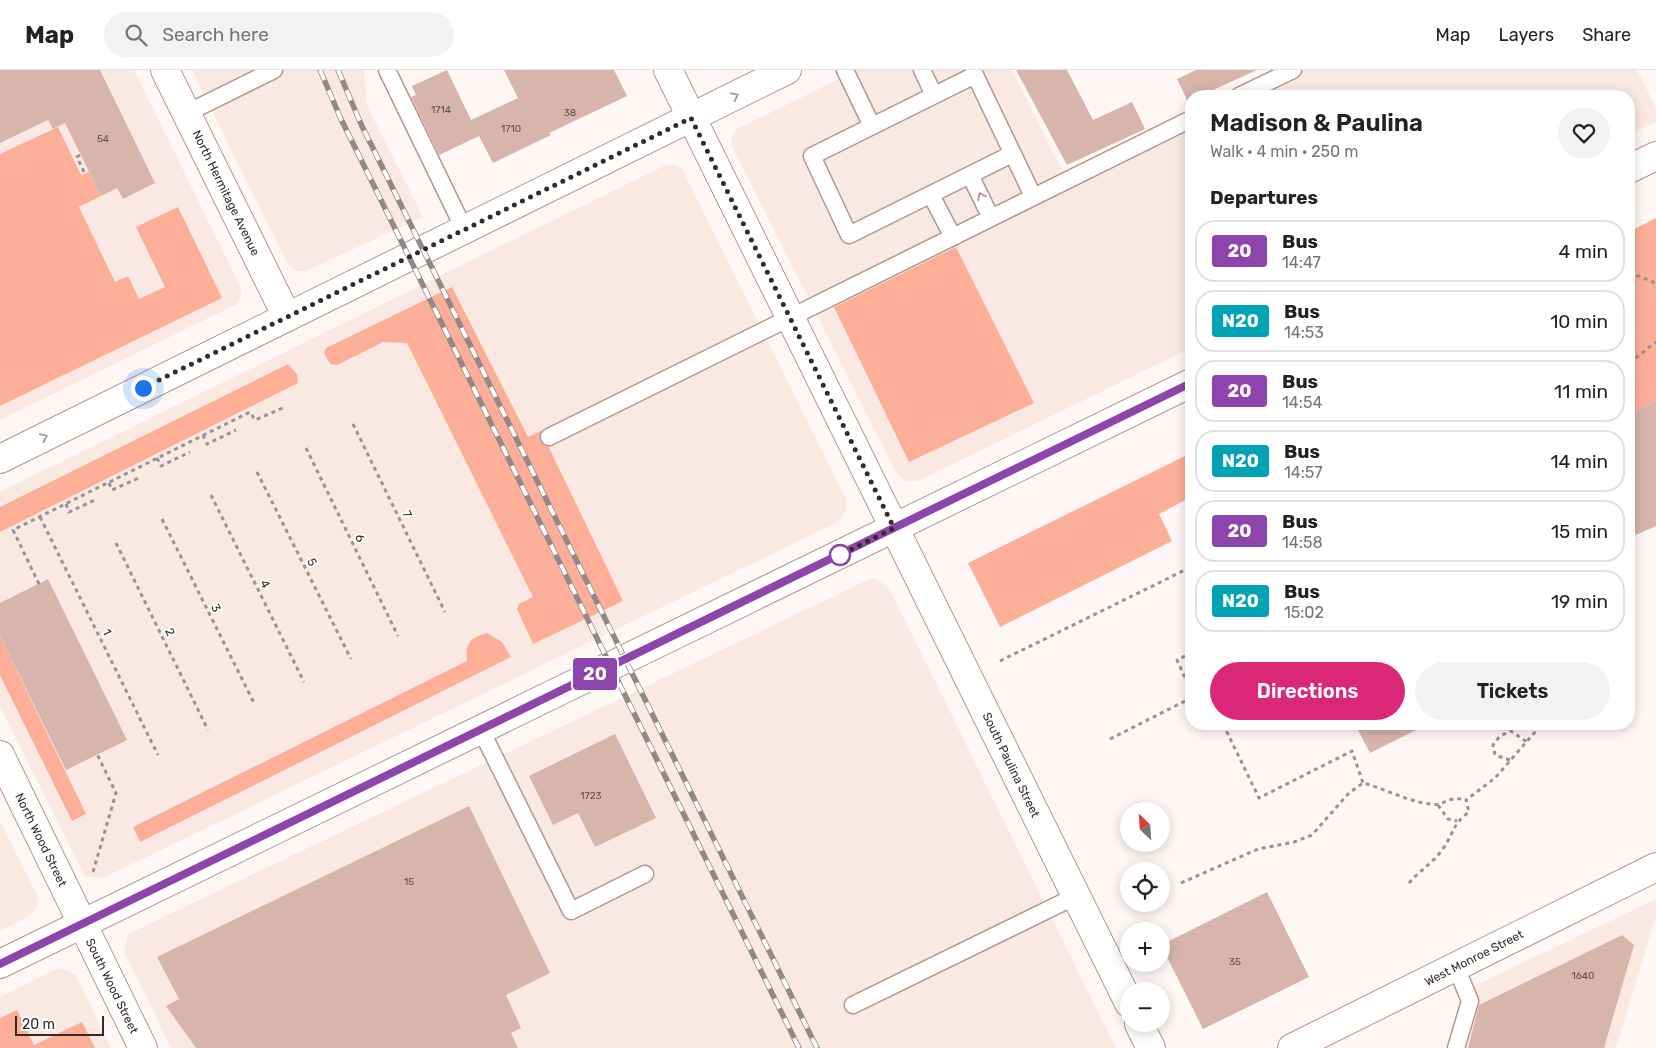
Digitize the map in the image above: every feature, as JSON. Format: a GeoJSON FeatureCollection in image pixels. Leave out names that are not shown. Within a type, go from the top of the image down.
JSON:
{"type":"FeatureCollection","features":[{"type":"Feature","properties":{"kind":"street","name":"North Hermitage Avenue"},"geometry":{"type":"LineString","coordinates":[[166,70],[286,317]]}},
{"type":"Feature","properties":{"kind":"street","name":"South Paulina Street"},"geometry":{"type":"LineString","coordinates":[[668,70],[1120,985]]}},
{"type":"Feature","properties":{"kind":"street"},"geometry":{"type":"LineString","coordinates":[[0,459],[787,70]]}},
{"type":"Feature","properties":{"kind":"street"},"geometry":{"type":"LineString","coordinates":[[1635,166],[1656,156]]}},
{"type":"Feature","properties":{"kind":"street"},"geometry":{"type":"LineString","coordinates":[[0,964],[1185,386]]}},
{"type":"Feature","properties":{"kind":"street","name":"North Wood Street"},"geometry":{"type":"LineString","coordinates":[[0,755],[82,924]]}},
{"type":"Feature","properties":{"kind":"street","name":"West Monroe Street"},"geometry":{"type":"LineString","coordinates":[[1292,1048],[1656,867]]}},
{"type":"Feature","properties":{"kind":"street","name":"South Wood Street"},"geometry":{"type":"LineString","coordinates":[[82,924],[143,1048]]}},
{"type":"Feature","properties":{"kind":"street"},"geometry":{"type":"LineString","coordinates":[[1143,1032],[1151,1048]]}},
{"type":"Feature","properties":{"kind":"lane"},"geometry":{"type":"LineString","coordinates":[[187,113],[274,70]]}},
{"type":"Feature","properties":{"kind":"lane"},"geometry":{"type":"LineString","coordinates":[[387,70],[464,229]]}},
{"type":"Feature","properties":{"kind":"lane"},"geometry":{"type":"LineString","coordinates":[[846,70],[872,126]]}},
{"type":"Feature","properties":{"kind":"lane"},"geometry":{"type":"LineString","coordinates":[[922,70],[934,95]]}},
{"type":"Feature","properties":{"kind":"lane"},"geometry":{"type":"LineString","coordinates":[[1251,90],[1292,70]]}},
{"type":"Feature","properties":{"kind":"lane"},"geometry":{"type":"LineString","coordinates":[[1012,154],[850,235],[812,156],[934,95],[974,72],[1033,196]]}},
{"type":"Feature","properties":{"kind":"lane"},"geometry":{"type":"LineString","coordinates":[[549,437],[1185,122]]}},
{"type":"Feature","properties":{"kind":"lane"},"geometry":{"type":"LineString","coordinates":[[970,175],[991,218]]}},
{"type":"Feature","properties":{"kind":"lane"},"geometry":{"type":"LineString","coordinates":[[931,195],[953,238]]}},
{"type":"Feature","properties":{"kind":"lane"},"geometry":{"type":"LineString","coordinates":[[481,730],[571,911],[645,874]]}},
{"type":"Feature","properties":{"kind":"lane"},"geometry":{"type":"LineString","coordinates":[[853,1005],[1076,896]]}},
{"type":"Feature","properties":{"kind":"lane"},"geometry":{"type":"LineString","coordinates":[[1456,966],[1470,1001],[1456,1048]]}},
{"type":"Feature","properties":{"kind":"path"},"geometry":{"type":"LineString","coordinates":[[80,155],[77,157],[85,174]]}},
{"type":"Feature","properties":{"kind":"path"},"geometry":{"type":"LineString","coordinates":[[1635,274],[1653,282],[1656,288]]}},
{"type":"Feature","properties":{"kind":"path"},"geometry":{"type":"LineString","coordinates":[[1635,358],[1656,342]]}},
{"type":"Feature","properties":{"kind":"path"},"geometry":{"type":"LineString","coordinates":[[39,584],[13,530],[250,412],[255,420],[285,407]]}},
{"type":"Feature","properties":{"kind":"path","name":"7"},"geometry":{"type":"LineString","coordinates":[[353,424],[445,612]]}},
{"type":"Feature","properties":{"kind":"path"},"geometry":{"type":"LineString","coordinates":[[203,435],[207,444],[236,430]]}},
{"type":"Feature","properties":{"kind":"path","name":"6"},"geometry":{"type":"LineString","coordinates":[[306,448],[398,636]]}},
{"type":"Feature","properties":{"kind":"path"},"geometry":{"type":"LineString","coordinates":[[157,458],[161,466],[190,452]]}},
{"type":"Feature","properties":{"kind":"path","name":"5"},"geometry":{"type":"LineString","coordinates":[[258,472],[351,659]]}},
{"type":"Feature","properties":{"kind":"path"},"geometry":{"type":"LineString","coordinates":[[109,483],[112,490],[141,477]]}},
{"type":"Feature","properties":{"kind":"path","name":"4"},"geometry":{"type":"LineString","coordinates":[[211,495],[304,682]]}},
{"type":"Feature","properties":{"kind":"path"},"geometry":{"type":"LineString","coordinates":[[66,504],[69,512],[94,500]]}},
{"type":"Feature","properties":{"kind":"path","name":"1"},"geometry":{"type":"LineString","coordinates":[[40,517],[158,755]]}},
{"type":"Feature","properties":{"kind":"path","name":"3"},"geometry":{"type":"LineString","coordinates":[[162,519],[255,705]]}},
{"type":"Feature","properties":{"kind":"path","name":"2"},"geometry":{"type":"LineString","coordinates":[[116,543],[208,730]]}},
{"type":"Feature","properties":{"kind":"path"},"geometry":{"type":"LineString","coordinates":[[1000,661],[1185,570]]}},
{"type":"Feature","properties":{"kind":"path"},"geometry":{"type":"LineString","coordinates":[[1185,656],[1177,660],[1185,677]]}},
{"type":"Feature","properties":{"kind":"path"},"geometry":{"type":"LineString","coordinates":[[1110,739],[1185,701]]}},
{"type":"Feature","properties":{"kind":"path"},"geometry":{"type":"LineString","coordinates":[[1226,730],[1259,798],[1352,751],[1364,783]]}},
{"type":"Feature","properties":{"kind":"path"},"geometry":{"type":"LineString","coordinates":[[1466,800],[1495,778],[1537,730]]}},
{"type":"Feature","properties":{"kind":"path"},"geometry":{"type":"LineString","coordinates":[[1510,760],[1495,755],[1493,745],[1500,736],[1511,731],[1527,742]]}},
{"type":"Feature","properties":{"kind":"path"},"geometry":{"type":"LineString","coordinates":[[93,872],[116,793],[97,754]]}},
{"type":"Feature","properties":{"kind":"path"},"geometry":{"type":"LineString","coordinates":[[1181,883],[1258,849],[1294,842],[1312,835],[1349,793],[1364,783],[1379,787],[1404,800],[1438,805],[1454,797],[1466,800]]}},
{"type":"Feature","properties":{"kind":"path"},"geometry":{"type":"LineString","coordinates":[[1408,883],[1442,851],[1453,834],[1457,821],[1469,812],[1466,800]]}},
{"type":"Feature","properties":{"kind":"path"},"geometry":{"type":"LineString","coordinates":[[1438,805],[1448,818],[1457,821]]}},
{"type":"Feature","properties":{"kind":"shaded area"},"geometry":{"type":"Polygon","coordinates":[[[0,70],[134,70],[241,288],[241,297],[237,304],[0,420],[0,70]]]}},
{"type":"Feature","properties":{"kind":"shaded area"},"geometry":{"type":"Polygon","coordinates":[[[192,70],[364,70],[367,106],[423,217],[306,271],[295,271],[288,265],[192,70]]]}},
{"type":"Feature","properties":{"kind":"shaded area"},"geometry":{"type":"Polygon","coordinates":[[[857,70],[1012,70],[1067,180],[1185,122],[1185,351],[916,482],[904,480],[896,473],[731,144],[732,136],[737,129],[857,70]]]}},
{"type":"Feature","properties":{"kind":"shaded area"},"geometry":{"type":"Polygon","coordinates":[[[1293,70],[1637,70],[1656,108],[1656,122],[1635,132],[1635,90],[1251,90],[1293,70]]]}},
{"type":"Feature","properties":{"kind":"shaded area"},"geometry":{"type":"Polygon","coordinates":[[[58,127],[81,175],[89,172],[101,196],[79,207],[115,282],[128,276],[139,299],[165,287],[136,227],[178,207],[222,298],[0,406],[0,154],[58,127]]]}},
{"type":"Feature","properties":{"kind":"shaded area"},"geometry":{"type":"Polygon","coordinates":[[[666,165],[674,165],[682,169],[846,499],[846,509],[841,519],[103,878],[85,876],[0,706],[0,492],[666,165]]]}},
{"type":"Feature","properties":{"kind":"shaded area"},"geometry":{"type":"Polygon","coordinates":[[[1656,218],[1656,401],[1635,411],[1635,229],[1656,218]]]}},
{"type":"Feature","properties":{"kind":"shaded area"},"geometry":{"type":"Polygon","coordinates":[[[956,247],[1034,403],[909,462],[834,307],[956,247]]]}},
{"type":"Feature","properties":{"kind":"shaded area"},"geometry":{"type":"Polygon","coordinates":[[[452,287],[528,437],[541,431],[623,601],[533,644],[517,609],[519,604],[533,597],[407,343],[383,342],[337,365],[330,364],[324,353],[326,348],[452,287]]]}},
{"type":"Feature","properties":{"kind":"shaded area"},"geometry":{"type":"Polygon","coordinates":[[[288,364],[297,374],[298,383],[0,532],[0,507],[288,364]]]}},
{"type":"Feature","properties":{"kind":"shaded area"},"geometry":{"type":"Polygon","coordinates":[[[1185,456],[1185,500],[1159,514],[1172,541],[1000,627],[968,563],[1185,456]]]}},
{"type":"Feature","properties":{"kind":"shaded area"},"geometry":{"type":"Polygon","coordinates":[[[872,578],[881,581],[889,588],[1116,1048],[171,1048],[124,951],[128,934],[872,578]]]}},
{"type":"Feature","properties":{"kind":"shaded area"},"geometry":{"type":"Polygon","coordinates":[[[487,633],[502,642],[511,657],[140,842],[133,827],[467,661],[466,655],[470,642],[487,633]]]}},
{"type":"Feature","properties":{"kind":"shaded area"},"geometry":{"type":"Polygon","coordinates":[[[0,636],[86,814],[72,821],[0,675],[0,636]]]}},
{"type":"Feature","properties":{"kind":"shaded area"},"geometry":{"type":"Polygon","coordinates":[[[0,821],[37,895],[38,904],[30,916],[0,931],[0,821]]]}},
{"type":"Feature","properties":{"kind":"shaded area"},"geometry":{"type":"Polygon","coordinates":[[[1656,899],[1656,916],[1616,1048],[1456,1048],[1466,990],[1656,899]]]}},
{"type":"Feature","properties":{"kind":"shaded area"},"geometry":{"type":"Polygon","coordinates":[[[56,969],[67,970],[76,975],[111,1048],[0,1048],[0,997],[56,969]]]}},
{"type":"Feature","properties":{"kind":"shaded area"},"geometry":{"type":"Polygon","coordinates":[[[17,1010],[34,1045],[82,1022],[95,1048],[0,1048],[0,1018],[17,1010]]]}},
{"type":"Feature","properties":{"kind":"building"},"geometry":{"type":"Polygon","coordinates":[[[0,70],[100,70],[155,183],[123,199],[117,188],[101,196],[65,123],[53,129],[48,120],[0,143],[0,70]]]}},
{"type":"Feature","properties":{"kind":"building"},"geometry":{"type":"Polygon","coordinates":[[[447,70],[471,120],[518,98],[504,70],[614,70],[627,96],[549,133],[551,135],[493,163],[477,132],[479,136],[439,155],[411,97],[416,95],[412,86],[447,70]]]}},
{"type":"Feature","properties":{"kind":"building"},"geometry":{"type":"Polygon","coordinates":[[[1016,70],[1067,70],[1093,120],[1132,102],[1145,129],[1067,165],[1016,70]]]}},
{"type":"Feature","properties":{"kind":"building"},"geometry":{"type":"Polygon","coordinates":[[[1196,70],[1257,70],[1213,90],[1185,90],[1185,96],[1177,79],[1196,70]]]}},
{"type":"Feature","properties":{"kind":"building"},"geometry":{"type":"Polygon","coordinates":[[[1656,401],[1656,526],[1636,535],[1635,533],[1635,411],[1656,401]]]}},
{"type":"Feature","properties":{"kind":"building"},"geometry":{"type":"Polygon","coordinates":[[[48,579],[127,740],[66,770],[0,636],[0,603],[48,579]]]}},
{"type":"Feature","properties":{"kind":"building"},"geometry":{"type":"Polygon","coordinates":[[[1358,730],[1416,730],[1370,753],[1358,730]]]}},
{"type":"Feature","properties":{"kind":"building"},"geometry":{"type":"Polygon","coordinates":[[[615,734],[656,818],[595,847],[578,813],[553,825],[529,776],[615,734]]]}},
{"type":"Feature","properties":{"kind":"building"},"geometry":{"type":"Polygon","coordinates":[[[469,806],[550,973],[506,995],[521,1028],[511,1033],[518,1048],[196,1048],[166,1006],[179,999],[157,957],[469,806]]]}},
{"type":"Feature","properties":{"kind":"building"},"geometry":{"type":"Polygon","coordinates":[[[1267,892],[1309,977],[1203,1029],[1170,963],[1170,940],[1267,892]]]}},
{"type":"Feature","properties":{"kind":"building"},"geometry":{"type":"Polygon","coordinates":[[[1622,935],[1634,945],[1604,1048],[1468,1048],[1479,1005],[1622,935]]]}},
{"type":"Feature","properties":{"kind":"railway"},"geometry":{"type":"LineString","coordinates":[[320,70],[341,119],[799,1048]]}},
{"type":"Feature","properties":{"kind":"railway"},"geometry":{"type":"LineString","coordinates":[[338,70],[361,124],[817,1048]]}},
{"type":"Feature","properties":{"kind":"bus line","name":"20"},"geometry":{"type":"LineString","coordinates":[[0,964],[1185,386]]}},
{"type":"Feature","properties":{"kind":"route"},"geometry":{"type":"LineString","coordinates":[[143,388],[691,118],[894,528],[840,555]]}}]}
